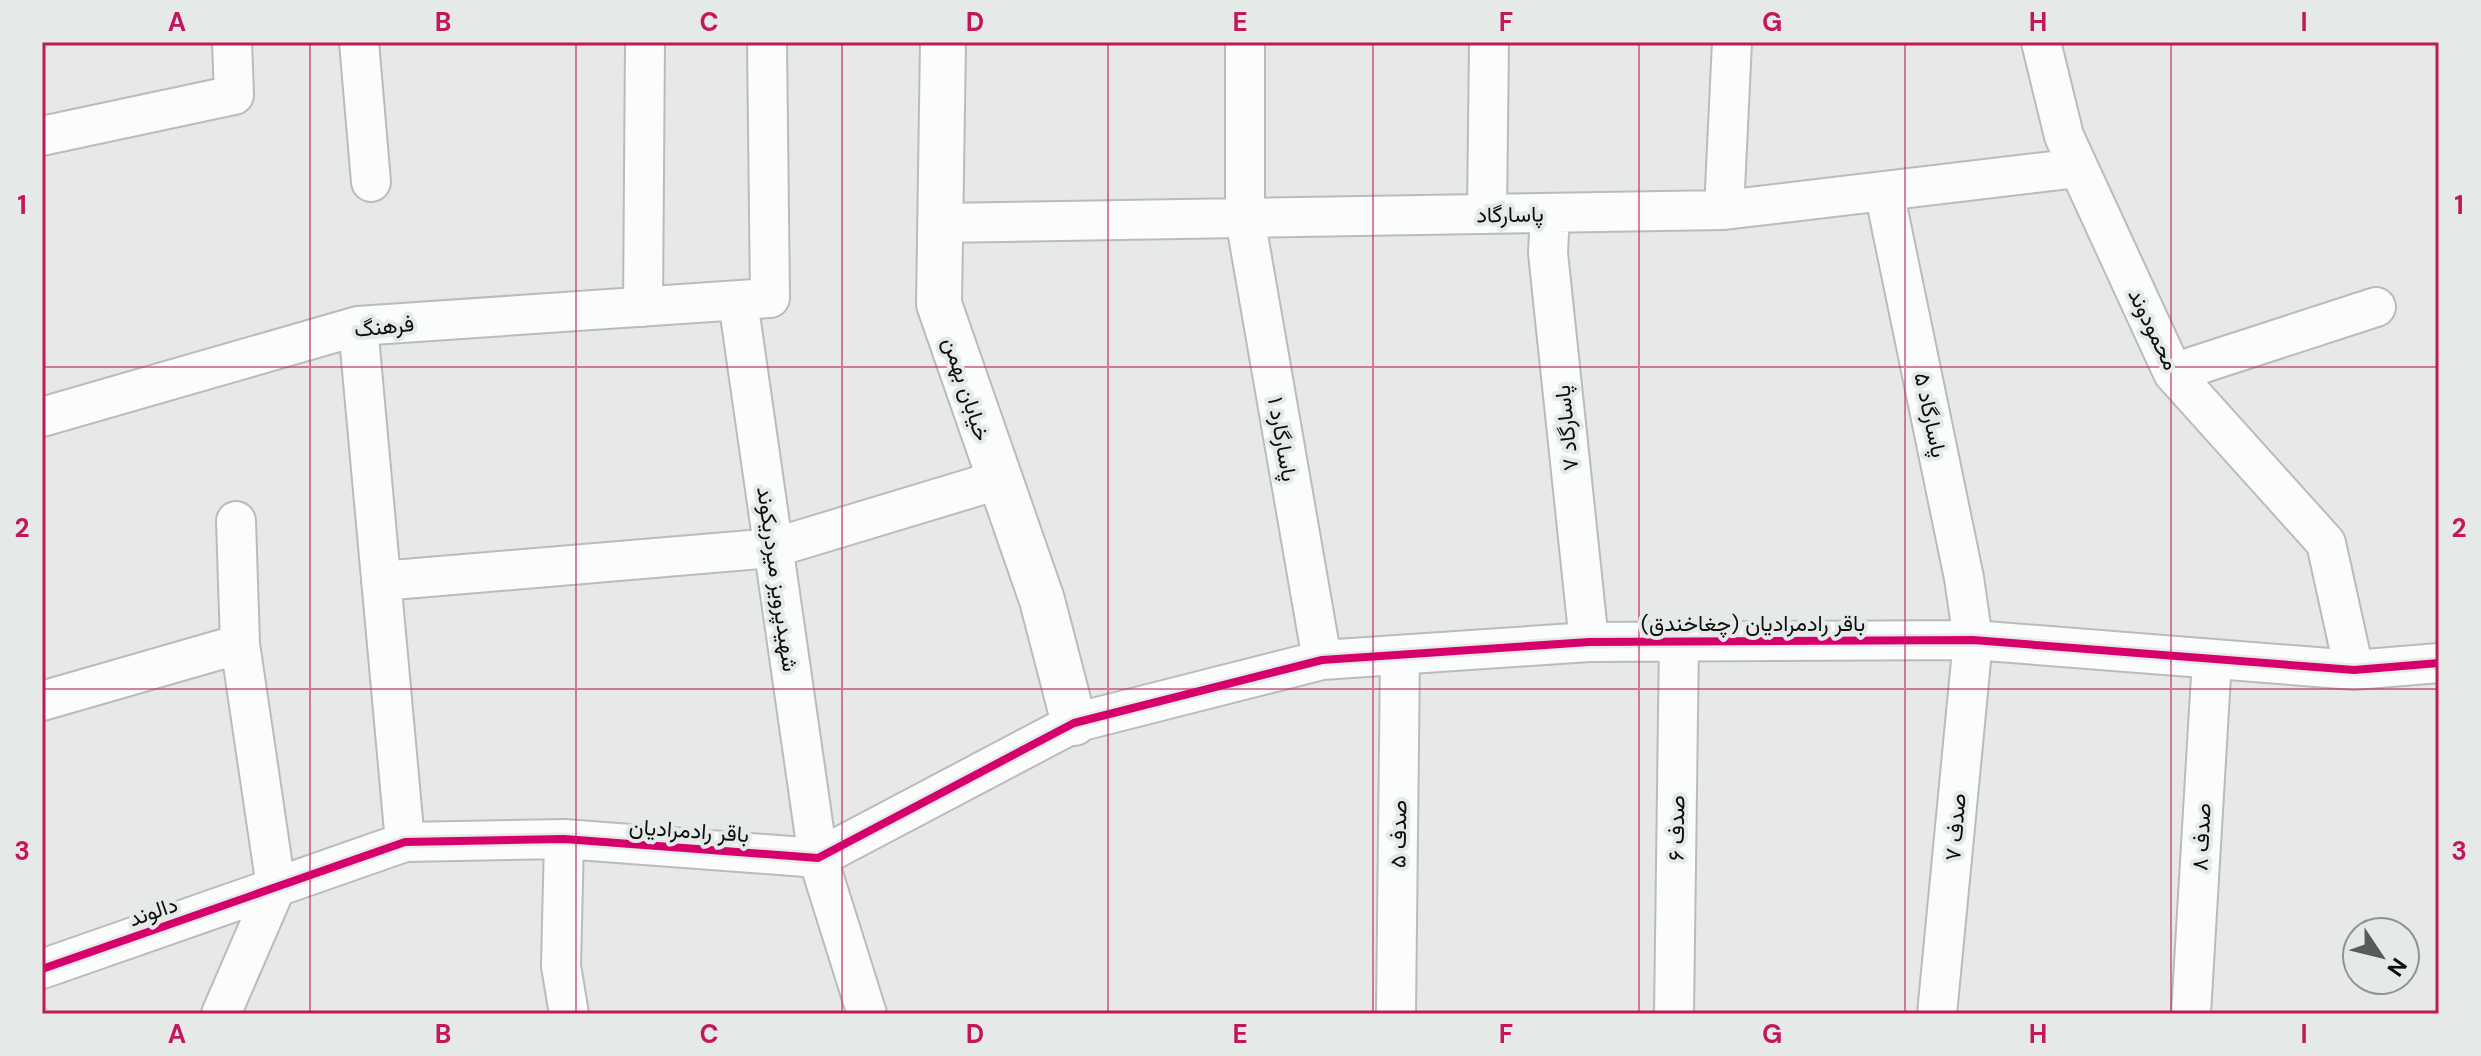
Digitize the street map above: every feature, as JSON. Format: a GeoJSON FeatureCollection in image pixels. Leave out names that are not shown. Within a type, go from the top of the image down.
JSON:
{"type":"FeatureCollection","features":[{"type":"Feature","properties":{"kind":"street"},"geometry":{"type":"LineString","coordinates":[[42,136],[234,95],[232,42]]}},
{"type":"Feature","properties":{"kind":"street"},"geometry":{"type":"LineString","coordinates":[[359,42],[371,182]]}},
{"type":"Feature","properties":{"kind":"street"},"geometry":{"type":"LineString","coordinates":[[643,307],[645,42]]}},
{"type":"Feature","properties":{"kind":"street","name":"فرهنگ"},"geometry":{"type":"LineString","coordinates":[[42,417],[358,326],[770,298],[767,42]]}},
{"type":"Feature","properties":{"kind":"street","name":"خیابان بهمن"},"geometry":{"type":"LineString","coordinates":[[943,42],[939,304],[1042,600],[1074,723]]}},
{"type":"Feature","properties":{"kind":"street","name":"پاسارگارد ۱"},"geometry":{"type":"LineString","coordinates":[[1245,42],[1245,218],[1322,660]]}},
{"type":"Feature","properties":{"kind":"street"},"geometry":{"type":"LineString","coordinates":[[1487,214],[1489,42]]}},
{"type":"Feature","properties":{"kind":"street"},"geometry":{"type":"LineString","coordinates":[[1724,210],[1732,42]]}},
{"type":"Feature","properties":{"kind":"street","name":"محمودوند"},"geometry":{"type":"LineString","coordinates":[[2041,42],[2064,136],[2173,373],[2326,543],[2354,670]]}},
{"type":"Feature","properties":{"kind":"street","name":"پاسارگاد"},"geometry":{"type":"LineString","coordinates":[[940,223],[1724,210],[2078,168]]}},
{"type":"Feature","properties":{"kind":"street","name":"پاسارگاد ۵"},"geometry":{"type":"LineString","coordinates":[[1884,191],[1964,578],[1973,640]]}},
{"type":"Feature","properties":{"kind":"street","name":"پاسارگاد ۷"},"geometry":{"type":"LineString","coordinates":[[1550,213],[1548,253],[1589,642]]}},
{"type":"Feature","properties":{"kind":"street","name":"شهیدپرویز میردریکوند"},"geometry":{"type":"LineString","coordinates":[[738,301],[818,858],[867,1014]]}},
{"type":"Feature","properties":{"kind":"street"},"geometry":{"type":"LineString","coordinates":[[2173,373],[2376,307]]}},
{"type":"Feature","properties":{"kind":"street"},"geometry":{"type":"LineString","coordinates":[[358,326],[405,842]]}},
{"type":"Feature","properties":{"kind":"street"},"geometry":{"type":"LineString","coordinates":[[381,581],[773,548],[998,480]]}},
{"type":"Feature","properties":{"kind":"street"},"geometry":{"type":"LineString","coordinates":[[221,1014],[276,887],[240,644],[236,521]]}},
{"type":"Feature","properties":{"kind":"street","name":"باقر رادمرادیان (چغاخندق)"},"geometry":{"type":"LineString","coordinates":[[1074,723],[1322,660],[1589,642],[1973,640],[2354,670],[2439,663]]}},
{"type":"Feature","properties":{"kind":"street","name":"صدف ۷"},"geometry":{"type":"LineString","coordinates":[[1937,1014],[1973,640]]}},
{"type":"Feature","properties":{"kind":"street","name":"صدف ۶"},"geometry":{"type":"LineString","coordinates":[[1674,1014],[1679,641]]}},
{"type":"Feature","properties":{"kind":"street"},"geometry":{"type":"LineString","coordinates":[[42,701],[240,644]]}},
{"type":"Feature","properties":{"kind":"street","name":"صدف ۵"},"geometry":{"type":"LineString","coordinates":[[1396,1014],[1400,655]]}},
{"type":"Feature","properties":{"kind":"street","name":"صدف ۸"},"geometry":{"type":"LineString","coordinates":[[2191,1014],[2212,659]]}},
{"type":"Feature","properties":{"kind":"street"},"geometry":{"type":"LineString","coordinates":[[818,858],[1074,723]]}},
{"type":"Feature","properties":{"kind":"street"},"geometry":{"type":"LineString","coordinates":[[564,839],[561,966],[569,1014]]}},
{"type":"Feature","properties":{"kind":"street","name":"باقر رادمرادیان"},"geometry":{"type":"LineString","coordinates":[[276,887],[405,842],[564,839],[818,858]]}},
{"type":"Feature","properties":{"kind":"street","name":"دالوند"},"geometry":{"type":"LineString","coordinates":[[42,969],[276,887]]}},
{"type":"Feature","properties":{"kind":"cycle path"},"geometry":{"type":"LineString","coordinates":[[42,969],[405,842],[564,839],[818,858],[1074,723],[1322,660],[1589,642],[1973,640],[2354,670],[2439,663]]}}]}
